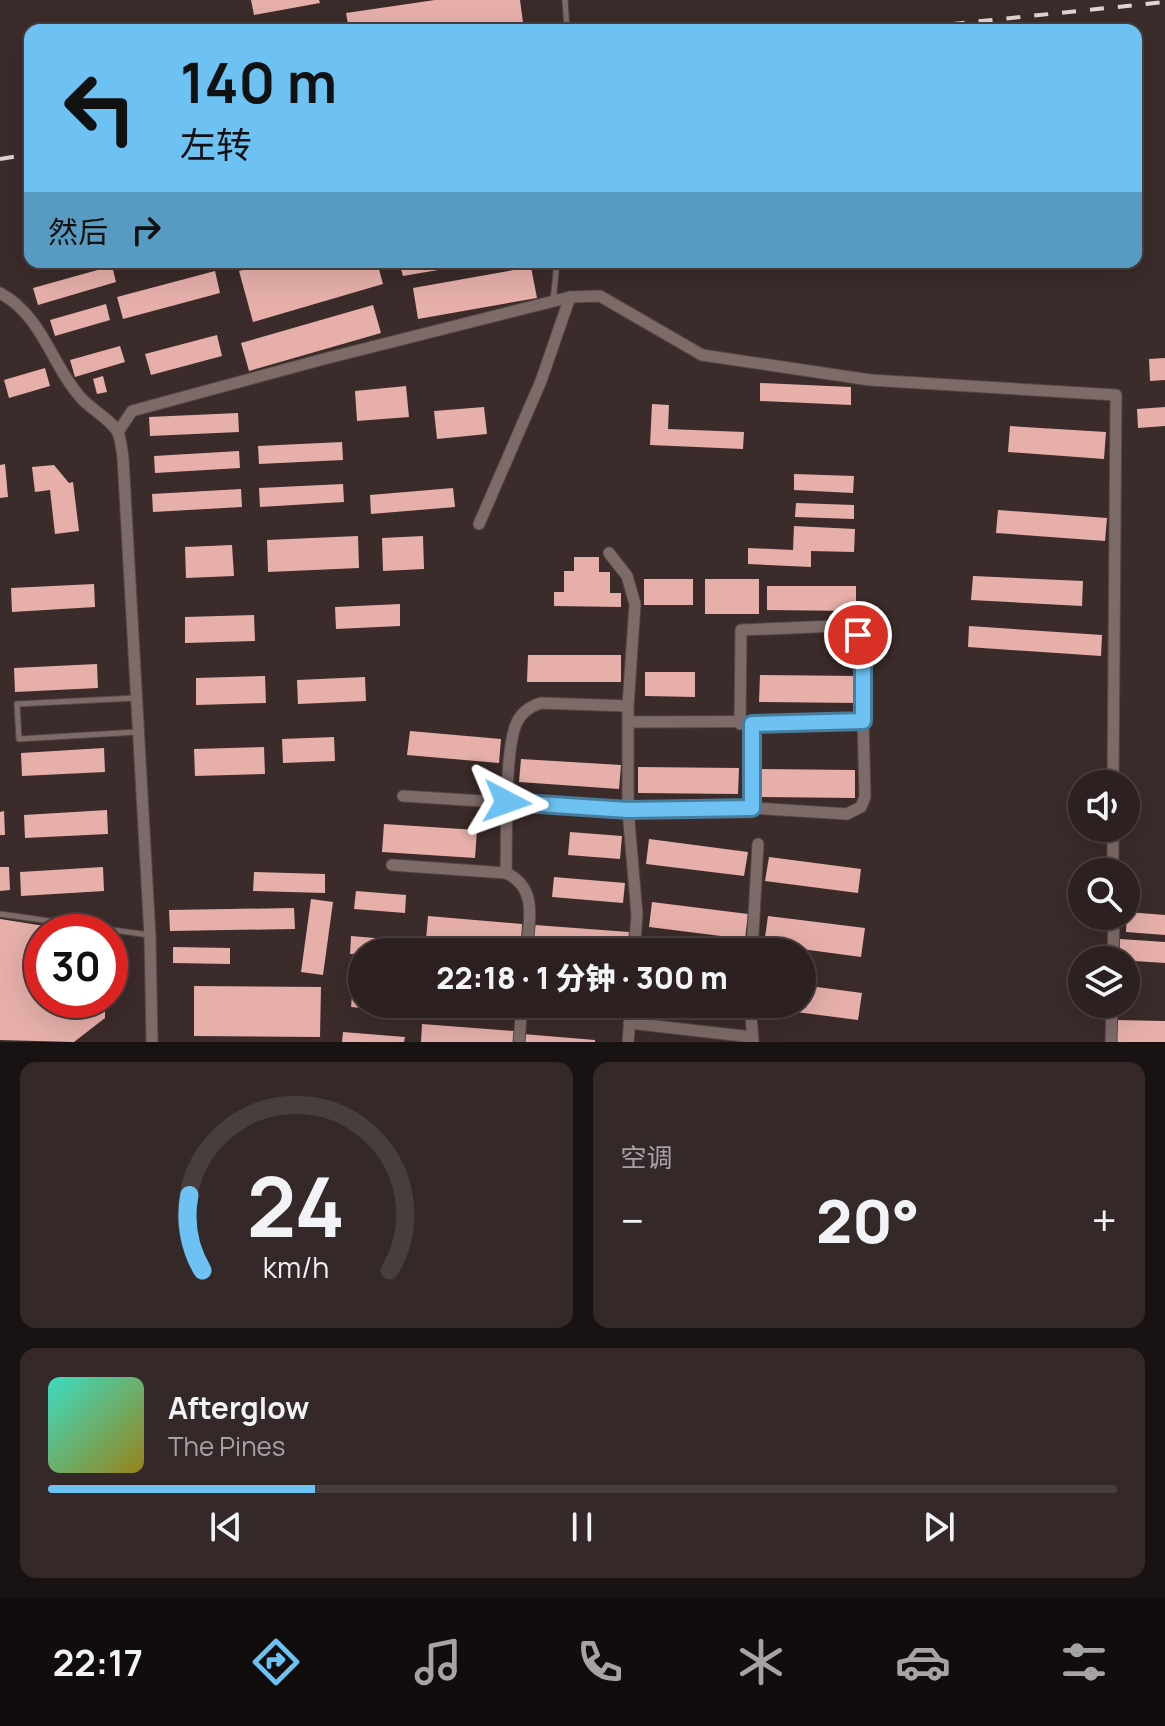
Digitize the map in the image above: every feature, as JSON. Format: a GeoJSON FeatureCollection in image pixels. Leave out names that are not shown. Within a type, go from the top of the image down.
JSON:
{"type":"FeatureCollection","features":[{"type":"Feature","properties":{"kind":"street"},"geometry":{"type":"LineString","coordinates":[[0,293],[15,301],[37,325],[60,371],[83,401],[118,432],[123,458],[150,936],[152,1042]]}},
{"type":"Feature","properties":{"kind":"street"},"geometry":{"type":"LineString","coordinates":[[118,432],[132,411],[570,297],[600,296],[702,355],[870,380],[1116,395],[1113,770]]}},
{"type":"Feature","properties":{"kind":"street"},"geometry":{"type":"LineString","coordinates":[[479,524],[541,381],[570,297]]}},
{"type":"Feature","properties":{"kind":"street"},"geometry":{"type":"LineString","coordinates":[[609,553],[627,576],[635,604],[628,706],[628,810],[637,915],[635,938]]}},
{"type":"Feature","properties":{"kind":"street"},"geometry":{"type":"LineString","coordinates":[[403,796],[628,810],[752,808],[847,814],[857,811],[865,797],[863,644],[853,631],[837,626],[741,630],[752,808]]}},
{"type":"Feature","properties":{"kind":"street"},"geometry":{"type":"LineString","coordinates":[[506,873],[507,802],[514,731],[519,718],[529,708],[548,703],[628,706]]}},
{"type":"Feature","properties":{"kind":"street"},"geometry":{"type":"LineString","coordinates":[[628,722],[746,724],[863,721]]}},
{"type":"Feature","properties":{"kind":"street"},"geometry":{"type":"LineString","coordinates":[[753,938],[758,844]]}},
{"type":"Feature","properties":{"kind":"street"},"geometry":{"type":"LineString","coordinates":[[392,865],[506,873],[519,880],[529,897],[527,938]]}},
{"type":"Feature","properties":{"kind":"street"},"geometry":{"type":"LineString","coordinates":[[519,1042],[521,1018]]}},
{"type":"Feature","properties":{"kind":"street"},"geometry":{"type":"LineString","coordinates":[[628,1042],[630,1018]]}},
{"type":"Feature","properties":{"kind":"street"},"geometry":{"type":"LineString","coordinates":[[629,1023],[753,1040],[751,1018]]}},
{"type":"Feature","properties":{"kind":"street"},"geometry":{"type":"LineString","coordinates":[[1111,1042],[1112,1018]]}},
{"type":"Feature","properties":{"kind":"lane"},"geometry":{"type":"LineString","coordinates":[[565,0],[567,24]]}},
{"type":"Feature","properties":{"kind":"lane"},"geometry":{"type":"LineString","coordinates":[[553,302],[556,268]]}},
{"type":"Feature","properties":{"kind":"lane"},"geometry":{"type":"LineString","coordinates":[[136,698],[17,704],[19,739],[138,732]]}},
{"type":"Feature","properties":{"kind":"lane"},"geometry":{"type":"LineString","coordinates":[[0,914],[150,936]]}},
{"type":"Feature","properties":{"kind":"building"},"geometry":{"type":"Polygon","coordinates":[[[251,0],[319,0],[320,3],[254,15],[251,0]]]}},
{"type":"Feature","properties":{"kind":"building"},"geometry":{"type":"Polygon","coordinates":[[[435,0],[520,0],[523,24],[348,24],[346,13],[435,0]]]}},
{"type":"Feature","properties":{"kind":"building"},"geometry":{"type":"Polygon","coordinates":[[[105,268],[112,268],[116,282],[38,305],[33,288],[105,268]]]}},
{"type":"Feature","properties":{"kind":"building"},"geometry":{"type":"Polygon","coordinates":[[[250,268],[379,268],[383,284],[253,322],[239,271],[250,268]]]}},
{"type":"Feature","properties":{"kind":"building"},"geometry":{"type":"Polygon","coordinates":[[[401,268],[450,268],[403,276],[401,268]]]}},
{"type":"Feature","properties":{"kind":"building"},"geometry":{"type":"Polygon","coordinates":[[[531,268],[537,298],[418,319],[413,288],[531,268]]]}},
{"type":"Feature","properties":{"kind":"building"},"geometry":{"type":"Polygon","coordinates":[[[215,271],[220,293],[123,319],[117,297],[215,271]]]}},
{"type":"Feature","properties":{"kind":"building"},"geometry":{"type":"Polygon","coordinates":[[[106,304],[110,320],[55,336],[50,320],[106,304]]]}},
{"type":"Feature","properties":{"kind":"building"},"geometry":{"type":"Polygon","coordinates":[[[373,305],[381,333],[249,371],[241,343],[373,305]]]}},
{"type":"Feature","properties":{"kind":"building"},"geometry":{"type":"Polygon","coordinates":[[[217,335],[222,356],[151,375],[145,354],[217,335]]]}},
{"type":"Feature","properties":{"kind":"building"},"geometry":{"type":"Polygon","coordinates":[[[120,346],[125,362],[75,377],[70,360],[120,346]]]}},
{"type":"Feature","properties":{"kind":"building"},"geometry":{"type":"Polygon","coordinates":[[[1165,358],[1165,380],[1150,381],[1149,359],[1165,358]]]}},
{"type":"Feature","properties":{"kind":"building"},"geometry":{"type":"Polygon","coordinates":[[[45,368],[50,386],[9,398],[4,380],[45,368]]]}},
{"type":"Feature","properties":{"kind":"building"},"geometry":{"type":"Polygon","coordinates":[[[103,376],[107,392],[97,394],[93,379],[103,376]]]}},
{"type":"Feature","properties":{"kind":"building"},"geometry":{"type":"Polygon","coordinates":[[[760,383],[851,387],[851,405],[760,401],[760,383]]]}},
{"type":"Feature","properties":{"kind":"building"},"geometry":{"type":"Polygon","coordinates":[[[406,386],[409,417],[357,421],[355,391],[406,386]]]}},
{"type":"Feature","properties":{"kind":"building"},"geometry":{"type":"Polygon","coordinates":[[[652,404],[669,405],[668,429],[744,432],[743,449],[650,445],[652,404]]]}},
{"type":"Feature","properties":{"kind":"building"},"geometry":{"type":"Polygon","coordinates":[[[484,407],[487,434],[437,439],[434,411],[484,407]]]}},
{"type":"Feature","properties":{"kind":"building"},"geometry":{"type":"Polygon","coordinates":[[[1165,407],[1165,426],[1138,428],[1137,409],[1165,407]]]}},
{"type":"Feature","properties":{"kind":"building"},"geometry":{"type":"Polygon","coordinates":[[[238,413],[239,432],[150,436],[149,417],[238,413]]]}},
{"type":"Feature","properties":{"kind":"building"},"geometry":{"type":"Polygon","coordinates":[[[1010,426],[1106,432],[1104,459],[1008,452],[1010,426]]]}},
{"type":"Feature","properties":{"kind":"building"},"geometry":{"type":"Polygon","coordinates":[[[342,442],[343,460],[259,464],[258,446],[342,442]]]}},
{"type":"Feature","properties":{"kind":"building"},"geometry":{"type":"Polygon","coordinates":[[[239,451],[240,468],[155,473],[154,456],[239,451]]]}},
{"type":"Feature","properties":{"kind":"building"},"geometry":{"type":"Polygon","coordinates":[[[5,464],[8,497],[0,498],[0,465],[5,464]]]}},
{"type":"Feature","properties":{"kind":"building"},"geometry":{"type":"Polygon","coordinates":[[[54,465],[69,483],[73,482],[79,531],[55,534],[50,490],[35,492],[32,467],[54,465]]]}},
{"type":"Feature","properties":{"kind":"building"},"geometry":{"type":"Polygon","coordinates":[[[794,474],[854,476],[853,493],[794,490],[794,474]]]}},
{"type":"Feature","properties":{"kind":"building"},"geometry":{"type":"Polygon","coordinates":[[[343,484],[344,502],[260,507],[259,488],[343,484]]]}},
{"type":"Feature","properties":{"kind":"building"},"geometry":{"type":"Polygon","coordinates":[[[453,488],[455,507],[371,514],[370,495],[453,488]]]}},
{"type":"Feature","properties":{"kind":"building"},"geometry":{"type":"Polygon","coordinates":[[[241,489],[242,507],[153,512],[152,494],[241,489]]]}},
{"type":"Feature","properties":{"kind":"building"},"geometry":{"type":"Polygon","coordinates":[[[796,503],[854,505],[854,519],[795,517],[796,503]]]}},
{"type":"Feature","properties":{"kind":"building"},"geometry":{"type":"Polygon","coordinates":[[[998,510],[1107,518],[1105,541],[996,533],[998,510]]]}},
{"type":"Feature","properties":{"kind":"building"},"geometry":{"type":"Polygon","coordinates":[[[794,526],[855,529],[854,552],[811,551],[811,567],[748,564],[748,548],[793,550],[794,526]]]}},
{"type":"Feature","properties":{"kind":"building"},"geometry":{"type":"Polygon","coordinates":[[[358,536],[359,568],[268,572],[267,540],[358,536]]]}},
{"type":"Feature","properties":{"kind":"building"},"geometry":{"type":"Polygon","coordinates":[[[423,536],[424,569],[383,571],[382,538],[423,536]]]}},
{"type":"Feature","properties":{"kind":"building"},"geometry":{"type":"Polygon","coordinates":[[[232,545],[234,576],[186,578],[185,547],[232,545]]]}},
{"type":"Feature","properties":{"kind":"building"},"geometry":{"type":"Polygon","coordinates":[[[574,557],[599,557],[599,572],[610,572],[610,593],[621,593],[621,607],[554,606],[554,592],[564,592],[564,571],[574,571],[574,557]]]}},
{"type":"Feature","properties":{"kind":"building"},"geometry":{"type":"Polygon","coordinates":[[[973,576],[1083,581],[1082,606],[971,600],[973,576]]]}},
{"type":"Feature","properties":{"kind":"building"},"geometry":{"type":"Polygon","coordinates":[[[644,579],[693,579],[693,605],[644,605],[644,579]]]}},
{"type":"Feature","properties":{"kind":"building"},"geometry":{"type":"Polygon","coordinates":[[[705,579],[759,579],[759,614],[705,614],[705,579]]]}},
{"type":"Feature","properties":{"kind":"building"},"geometry":{"type":"Polygon","coordinates":[[[94,584],[95,607],[12,612],[11,588],[94,584]]]}},
{"type":"Feature","properties":{"kind":"building"},"geometry":{"type":"Polygon","coordinates":[[[767,586],[856,586],[856,611],[767,610],[767,586]]]}},
{"type":"Feature","properties":{"kind":"building"},"geometry":{"type":"Polygon","coordinates":[[[400,604],[400,626],[336,629],[335,607],[400,604]]]}},
{"type":"Feature","properties":{"kind":"building"},"geometry":{"type":"Polygon","coordinates":[[[254,615],[255,641],[185,643],[185,617],[254,615]]]}},
{"type":"Feature","properties":{"kind":"building"},"geometry":{"type":"Polygon","coordinates":[[[969,626],[1102,635],[1101,656],[968,647],[969,626]]]}},
{"type":"Feature","properties":{"kind":"building"},"geometry":{"type":"Polygon","coordinates":[[[528,655],[621,655],[621,682],[527,682],[528,655]]]}},
{"type":"Feature","properties":{"kind":"building"},"geometry":{"type":"Polygon","coordinates":[[[97,664],[98,688],[15,692],[14,668],[97,664]]]}},
{"type":"Feature","properties":{"kind":"building"},"geometry":{"type":"Polygon","coordinates":[[[645,672],[695,672],[695,697],[645,696],[645,672]]]}},
{"type":"Feature","properties":{"kind":"building"},"geometry":{"type":"Polygon","coordinates":[[[760,675],[859,676],[859,703],[759,702],[760,675]]]}},
{"type":"Feature","properties":{"kind":"building"},"geometry":{"type":"Polygon","coordinates":[[[265,676],[266,703],[196,705],[196,678],[265,676]]]}},
{"type":"Feature","properties":{"kind":"building"},"geometry":{"type":"Polygon","coordinates":[[[365,677],[366,701],[298,704],[297,680],[365,677]]]}},
{"type":"Feature","properties":{"kind":"building"},"geometry":{"type":"Polygon","coordinates":[[[410,731],[501,739],[499,763],[407,755],[410,731]]]}},
{"type":"Feature","properties":{"kind":"building"},"geometry":{"type":"Polygon","coordinates":[[[334,737],[335,761],[283,763],[282,739],[334,737]]]}},
{"type":"Feature","properties":{"kind":"building"},"geometry":{"type":"Polygon","coordinates":[[[264,747],[265,774],[195,776],[194,749],[264,747]]]}},
{"type":"Feature","properties":{"kind":"building"},"geometry":{"type":"Polygon","coordinates":[[[104,748],[105,772],[22,776],[21,753],[104,748]]]}},
{"type":"Feature","properties":{"kind":"building"},"geometry":{"type":"Polygon","coordinates":[[[521,759],[621,765],[619,789],[519,782],[521,759]]]}},
{"type":"Feature","properties":{"kind":"building"},"geometry":{"type":"Polygon","coordinates":[[[638,767],[739,768],[738,794],[638,793],[638,767]]]}},
{"type":"Feature","properties":{"kind":"building"},"geometry":{"type":"Polygon","coordinates":[[[760,769],[855,770],[855,798],[760,797],[760,769]]]}},
{"type":"Feature","properties":{"kind":"building"},"geometry":{"type":"Polygon","coordinates":[[[107,810],[108,834],[25,838],[24,815],[107,810]]]}},
{"type":"Feature","properties":{"kind":"building"},"geometry":{"type":"Polygon","coordinates":[[[4,811],[5,835],[0,835],[0,812],[4,811]]]}},
{"type":"Feature","properties":{"kind":"building"},"geometry":{"type":"Polygon","coordinates":[[[384,824],[477,830],[475,858],[382,852],[384,824]]]}},
{"type":"Feature","properties":{"kind":"building"},"geometry":{"type":"Polygon","coordinates":[[[570,832],[622,836],[620,859],[568,855],[570,832]]]}},
{"type":"Feature","properties":{"kind":"building"},"geometry":{"type":"Polygon","coordinates":[[[649,839],[748,852],[744,876],[646,864],[649,839]]]}},
{"type":"Feature","properties":{"kind":"building"},"geometry":{"type":"Polygon","coordinates":[[[769,857],[861,869],[858,893],[765,881],[769,857]]]}},
{"type":"Feature","properties":{"kind":"building"},"geometry":{"type":"Polygon","coordinates":[[[0,867],[9,867],[10,890],[0,891],[0,867]]]}},
{"type":"Feature","properties":{"kind":"building"},"geometry":{"type":"Polygon","coordinates":[[[103,867],[104,891],[21,896],[20,872],[103,867]]]}},
{"type":"Feature","properties":{"kind":"building"},"geometry":{"type":"Polygon","coordinates":[[[254,872],[325,874],[325,893],[253,891],[254,872]]]}},
{"type":"Feature","properties":{"kind":"building"},"geometry":{"type":"Polygon","coordinates":[[[554,877],[625,883],[623,903],[552,897],[554,877]]]}},
{"type":"Feature","properties":{"kind":"building"},"geometry":{"type":"Polygon","coordinates":[[[356,891],[406,895],[405,913],[354,909],[356,891]]]}},
{"type":"Feature","properties":{"kind":"building"},"geometry":{"type":"Polygon","coordinates":[[[311,899],[333,902],[323,975],[301,972],[311,899]]]}},
{"type":"Feature","properties":{"kind":"building"},"geometry":{"type":"Polygon","coordinates":[[[652,902],[748,914],[745,938],[649,927],[652,902]]]}},
{"type":"Feature","properties":{"kind":"building"},"geometry":{"type":"Polygon","coordinates":[[[294,908],[295,929],[170,931],[169,910],[294,908]]]}},
{"type":"Feature","properties":{"kind":"building"},"geometry":{"type":"Polygon","coordinates":[[[1140,913],[1165,915],[1165,935],[1126,932],[1140,930],[1140,913]]]}},
{"type":"Feature","properties":{"kind":"building"},"geometry":{"type":"Polygon","coordinates":[[[428,916],[522,924],[521,938],[426,938],[428,916]]]}},
{"type":"Feature","properties":{"kind":"building"},"geometry":{"type":"Polygon","coordinates":[[[768,916],[865,928],[861,957],[816,951],[816,938],[765,938],[768,916]]]}},
{"type":"Feature","properties":{"kind":"building"},"geometry":{"type":"Polygon","coordinates":[[[0,919],[24,923],[24,1018],[105,1018],[74,1042],[0,1040],[0,919]]]}},
{"type":"Feature","properties":{"kind":"building"},"geometry":{"type":"Polygon","coordinates":[[[535,925],[629,932],[628,938],[534,938],[535,925]]]}},
{"type":"Feature","properties":{"kind":"building"},"geometry":{"type":"Polygon","coordinates":[[[1120,939],[1165,942],[1165,963],[1140,961],[1140,946],[1120,946],[1120,939]]]}},
{"type":"Feature","properties":{"kind":"building"},"geometry":{"type":"Polygon","coordinates":[[[173,947],[230,948],[230,964],[173,963],[173,947]]]}},
{"type":"Feature","properties":{"kind":"building"},"geometry":{"type":"Polygon","coordinates":[[[194,986],[321,987],[320,1037],[194,1036],[194,986]]]}},
{"type":"Feature","properties":{"kind":"building"},"geometry":{"type":"Polygon","coordinates":[[[816,987],[862,993],[858,1020],[816,1015],[816,987]]]}},
{"type":"Feature","properties":{"kind":"building"},"geometry":{"type":"Polygon","coordinates":[[[1116,1020],[1165,1021],[1165,1042],[1116,1042],[1116,1020]]]}},
{"type":"Feature","properties":{"kind":"building"},"geometry":{"type":"Polygon","coordinates":[[[422,1024],[514,1031],[513,1042],[421,1042],[422,1024]]]}},
{"type":"Feature","properties":{"kind":"building"},"geometry":{"type":"Polygon","coordinates":[[[343,1032],[405,1037],[404,1042],[342,1042],[343,1032]]]}},
{"type":"Feature","properties":{"kind":"building"},"geometry":{"type":"Polygon","coordinates":[[[523,1034],[595,1040],[595,1042],[523,1042],[523,1034]]]}},
{"type":"Feature","properties":{"kind":"railway"},"geometry":{"type":"LineString","coordinates":[[953,24],[1165,2]]}},
{"type":"Feature","properties":{"kind":"railway"},"geometry":{"type":"LineString","coordinates":[[0,159],[24,155]]}},
{"type":"Feature","properties":{"kind":"route"},"geometry":{"type":"LineString","coordinates":[[507,802],[628,810],[752,808],[752,724],[863,721],[863,644],[858,635]]}}]}
